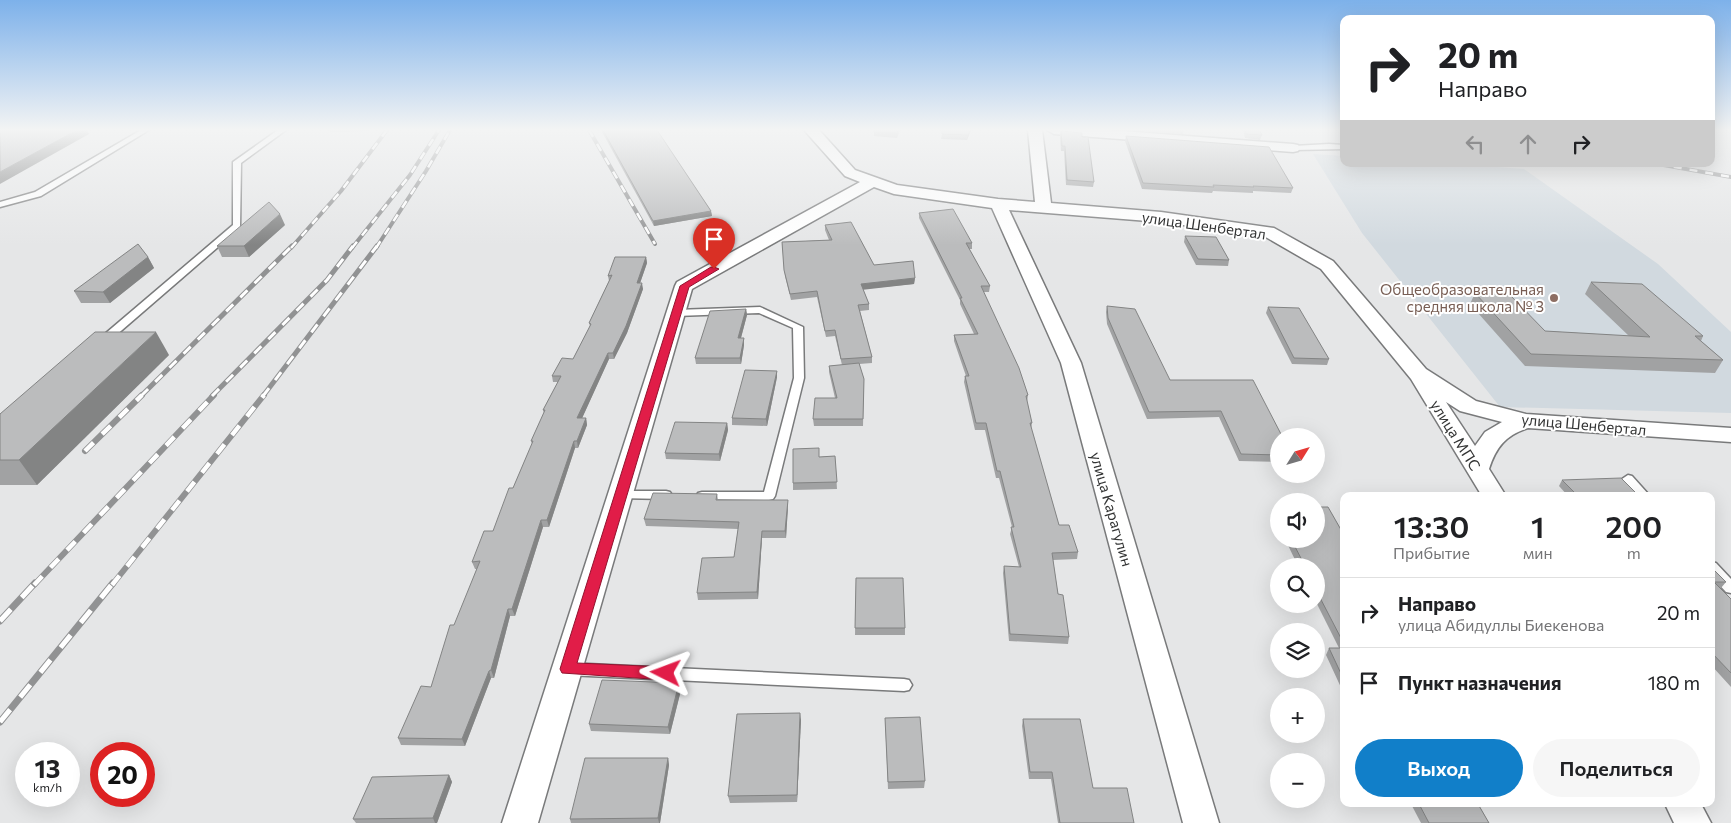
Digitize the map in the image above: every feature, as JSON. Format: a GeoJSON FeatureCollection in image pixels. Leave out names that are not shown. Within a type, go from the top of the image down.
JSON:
{"type":"FeatureCollection","features":[{"type":"Feature","properties":{"kind":"street","name":"улица Шенбертал"},"geometry":{"type":"LineString","coordinates":[[846,168],[850,173],[894,189],[998,204],[1161,217],[1268,232],[1327,265],[1418,374],[1468,406],[1526,421],[1731,435]]}},
{"type":"Feature","properties":{"kind":"street"},"geometry":{"type":"LineString","coordinates":[[1039,168],[1044,208]]}},
{"type":"Feature","properties":{"kind":"street"},"geometry":{"type":"LineString","coordinates":[[520,823],[684,286],[873,181]]}},
{"type":"Feature","properties":{"kind":"street","name":"улица Карагулин"},"geometry":{"type":"LineString","coordinates":[[998,204],[1071,363],[1201,823]]}},
{"type":"Feature","properties":{"kind":"street","name":"улица МПС"},"geometry":{"type":"LineString","coordinates":[[1418,374],[1491,492]]}},
{"type":"Feature","properties":{"kind":"street"},"geometry":{"type":"LineString","coordinates":[[1477,469],[1483,450],[1493,437],[1507,427],[1526,421]]}},
{"type":"Feature","properties":{"kind":"street"},"geometry":{"type":"LineString","coordinates":[[1684,807],[1693,823]]}},
{"type":"Feature","properties":{"kind":"lane"},"geometry":{"type":"LineString","coordinates":[[0,205],[38,194],[81,168]]}},
{"type":"Feature","properties":{"kind":"lane"},"geometry":{"type":"LineString","coordinates":[[96,347],[237,226],[237,168]]}},
{"type":"Feature","properties":{"kind":"lane"},"geometry":{"type":"LineString","coordinates":[[621,494],[770,496],[799,378],[798,327],[760,310],[676,313]]}},
{"type":"Feature","properties":{"kind":"lane"},"geometry":{"type":"LineString","coordinates":[[1628,479],[1640,492]]}},
{"type":"Feature","properties":{"kind":"lane"},"geometry":{"type":"LineString","coordinates":[[1715,571],[1731,588]]}},
{"type":"Feature","properties":{"kind":"lane"},"geometry":{"type":"LineString","coordinates":[[568,669],[904,685]]}},
{"type":"Feature","properties":{"kind":"shaded area","name":"Общеобразовательная средняя школа № 3"},"geometry":{"type":"Polygon","coordinates":[[[1322,168],[1524,169],[1658,264],[1731,332],[1731,413],[1500,407],[1362,233],[1322,168]]]}},
{"type":"Feature","properties":{"kind":"building"},"geometry":{"type":"Polygon","coordinates":[[[624,168],[683,168],[711,211],[653,221],[624,168]]]}},
{"type":"Feature","properties":{"kind":"building"},"geometry":{"type":"Polygon","coordinates":[[[1066,168],[1092,168],[1094,182],[1067,180],[1066,168]]]}},
{"type":"Feature","properties":{"kind":"building"},"geometry":{"type":"Polygon","coordinates":[[[1138,168],[1282,168],[1293,188],[1213,185],[1214,187],[1143,183],[1138,168]]]}},
{"type":"Feature","properties":{"kind":"building"},"geometry":{"type":"Polygon","coordinates":[[[269,202],[280,214],[244,246],[217,246],[269,202]]]}},
{"type":"Feature","properties":{"kind":"building"},"geometry":{"type":"Polygon","coordinates":[[[953,209],[972,243],[966,243],[990,286],[981,286],[1019,368],[1028,395],[1026,396],[1032,423],[1030,423],[1059,525],[1069,525],[1078,552],[1052,553],[1058,594],[1063,595],[1069,637],[1010,634],[1004,566],[1021,567],[1011,527],[1014,527],[1000,471],[997,471],[986,423],[976,423],[965,376],[969,376],[954,335],[978,334],[919,213],[953,209]]]}},
{"type":"Feature","properties":{"kind":"building"},"geometry":{"type":"Polygon","coordinates":[[[851,222],[874,265],[913,261],[915,278],[861,284],[869,304],[858,305],[872,357],[841,359],[835,330],[825,331],[817,291],[790,294],[784,270],[782,242],[832,240],[825,225],[851,222]]]}},
{"type":"Feature","properties":{"kind":"building"},"geometry":{"type":"Polygon","coordinates":[[[1185,236],[1216,237],[1229,260],[1198,259],[1185,236]]]}},
{"type":"Feature","properties":{"kind":"building"},"geometry":{"type":"Polygon","coordinates":[[[138,244],[148,257],[103,292],[74,291],[138,244]]]}},
{"type":"Feature","properties":{"kind":"building"},"geometry":{"type":"Polygon","coordinates":[[[615,257],[646,257],[637,283],[642,283],[626,326],[613,353],[608,353],[577,418],[586,418],[577,441],[574,441],[547,520],[541,520],[512,609],[508,609],[491,670],[462,739],[398,738],[421,686],[431,687],[450,625],[454,625],[480,561],[472,562],[484,531],[493,531],[509,488],[513,488],[533,441],[531,441],[545,410],[543,410],[561,376],[552,376],[562,358],[573,359],[591,324],[589,323],[612,275],[608,276],[615,257]]]}},
{"type":"Feature","properties":{"kind":"building"},"geometry":{"type":"Polygon","coordinates":[[[1591,282],[1642,284],[1703,336],[1695,336],[1723,360],[1531,354],[1475,293],[1510,295],[1545,331],[1650,337],[1591,282]]]}},
{"type":"Feature","properties":{"kind":"building"},"geometry":{"type":"Polygon","coordinates":[[[1107,306],[1135,309],[1170,380],[1253,380],[1278,428],[1270,428],[1270,455],[1241,454],[1221,411],[1149,412],[1108,318],[1107,306]]]}},
{"type":"Feature","properties":{"kind":"building"},"geometry":{"type":"Polygon","coordinates":[[[1268,307],[1299,308],[1329,359],[1294,358],[1268,307]]]}},
{"type":"Feature","properties":{"kind":"building"},"geometry":{"type":"Polygon","coordinates":[[[746,309],[738,338],[744,338],[740,358],[695,358],[710,311],[746,309]]]}},
{"type":"Feature","properties":{"kind":"building"},"geometry":{"type":"Polygon","coordinates":[[[95,332],[156,332],[19,460],[0,460],[0,414],[95,332]]]}},
{"type":"Feature","properties":{"kind":"building"},"geometry":{"type":"Polygon","coordinates":[[[859,363],[864,379],[863,419],[813,419],[815,398],[837,398],[829,366],[859,363]]]}},
{"type":"Feature","properties":{"kind":"building"},"geometry":{"type":"Polygon","coordinates":[[[745,370],[777,371],[766,419],[732,418],[745,370]]]}},
{"type":"Feature","properties":{"kind":"building"},"geometry":{"type":"Polygon","coordinates":[[[675,422],[727,423],[719,454],[665,453],[675,422]]]}},
{"type":"Feature","properties":{"kind":"building"},"geometry":{"type":"Polygon","coordinates":[[[819,448],[819,457],[835,456],[837,482],[793,483],[793,449],[819,448]]]}},
{"type":"Feature","properties":{"kind":"building"},"geometry":{"type":"Polygon","coordinates":[[[1621,478],[1635,492],[1574,492],[1562,480],[1621,478]]]}},
{"type":"Feature","properties":{"kind":"building"},"geometry":{"type":"Polygon","coordinates":[[[653,493],[717,494],[716,500],[788,500],[785,531],[762,531],[757,592],[697,593],[702,558],[734,557],[739,522],[644,519],[653,493]]]}},
{"type":"Feature","properties":{"kind":"building"},"geometry":{"type":"Polygon","coordinates":[[[1325,507],[1328,507],[1340,528],[1340,636],[1325,607],[1325,558],[1301,558],[1296,548],[1325,548],[1325,507]]]}},
{"type":"Feature","properties":{"kind":"building"},"geometry":{"type":"Polygon","coordinates":[[[1715,571],[1726,582],[1715,582],[1715,571]]]}},
{"type":"Feature","properties":{"kind":"building"},"geometry":{"type":"Polygon","coordinates":[[[856,578],[903,578],[905,628],[855,628],[856,578]]]}},
{"type":"Feature","properties":{"kind":"building"},"geometry":{"type":"Polygon","coordinates":[[[1715,583],[1731,599],[1731,673],[1715,656],[1715,583]]]}},
{"type":"Feature","properties":{"kind":"building"},"geometry":{"type":"Polygon","coordinates":[[[1329,648],[1340,648],[1340,671],[1329,648]]]}},
{"type":"Feature","properties":{"kind":"building"},"geometry":{"type":"Polygon","coordinates":[[[602,680],[679,683],[668,727],[589,724],[602,680]]]}},
{"type":"Feature","properties":{"kind":"building"},"geometry":{"type":"Polygon","coordinates":[[[800,713],[797,795],[728,796],[737,714],[800,713]]]}},
{"type":"Feature","properties":{"kind":"building"},"geometry":{"type":"Polygon","coordinates":[[[920,717],[925,781],[888,782],[885,718],[920,717]]]}},
{"type":"Feature","properties":{"kind":"building"},"geometry":{"type":"Polygon","coordinates":[[[1023,719],[1080,719],[1093,788],[1127,788],[1134,823],[1060,823],[1052,772],[1030,772],[1023,719]]]}},
{"type":"Feature","properties":{"kind":"building"},"geometry":{"type":"Polygon","coordinates":[[[585,758],[668,758],[658,818],[570,819],[585,758]]]}},
{"type":"Feature","properties":{"kind":"building"},"geometry":{"type":"Polygon","coordinates":[[[449,775],[433,818],[353,819],[372,777],[449,775]]]}},
{"type":"Feature","properties":{"kind":"building"},"geometry":{"type":"Polygon","coordinates":[[[1421,807],[1480,807],[1489,823],[1429,823],[1421,807]]]}},
{"type":"Feature","properties":{"kind":"railway"},"geometry":{"type":"LineString","coordinates":[[291,248],[341,191],[358,168]]}},
{"type":"Feature","properties":{"kind":"railway"},"geometry":{"type":"LineString","coordinates":[[352,248],[414,168]]}},
{"type":"Feature","properties":{"kind":"railway"},"geometry":{"type":"LineString","coordinates":[[376,248],[428,168]]}},
{"type":"Feature","properties":{"kind":"railway"},"geometry":{"type":"LineString","coordinates":[[611,168],[655,244]]}},
{"type":"Feature","properties":{"kind":"railway"},"geometry":{"type":"LineString","coordinates":[[1683,168],[1731,177]]}},
{"type":"Feature","properties":{"kind":"railway"},"geometry":{"type":"LineString","coordinates":[[141,396],[292,246]]}},
{"type":"Feature","properties":{"kind":"railway"},"geometry":{"type":"LineString","coordinates":[[212,396],[327,280],[353,246]]}},
{"type":"Feature","properties":{"kind":"railway"},"geometry":{"type":"LineString","coordinates":[[263,396],[377,246]]}},
{"type":"Feature","properties":{"kind":"railway"},"geometry":{"type":"LineString","coordinates":[[85,451],[142,395]]}},
{"type":"Feature","properties":{"kind":"railway"},"geometry":{"type":"LineString","coordinates":[[34,585],[214,395]]}},
{"type":"Feature","properties":{"kind":"railway"},"geometry":{"type":"LineString","coordinates":[[112,585],[264,395]]}},
{"type":"Feature","properties":{"kind":"railway"},"geometry":{"type":"LineString","coordinates":[[0,621],[35,583]]}},
{"type":"Feature","properties":{"kind":"railway"},"geometry":{"type":"LineString","coordinates":[[0,722],[113,583]]}},
{"type":"Feature","properties":{"kind":"place","name":"Общеобразовательная средняя школа № 3"},"geometry":{"type":"Point","coordinates":[1554,298]}},
{"type":"Feature","properties":{"kind":"route"},"geometry":{"type":"LineString","coordinates":[[666,673],[568,669],[684,286],[714,269]]}}]}
